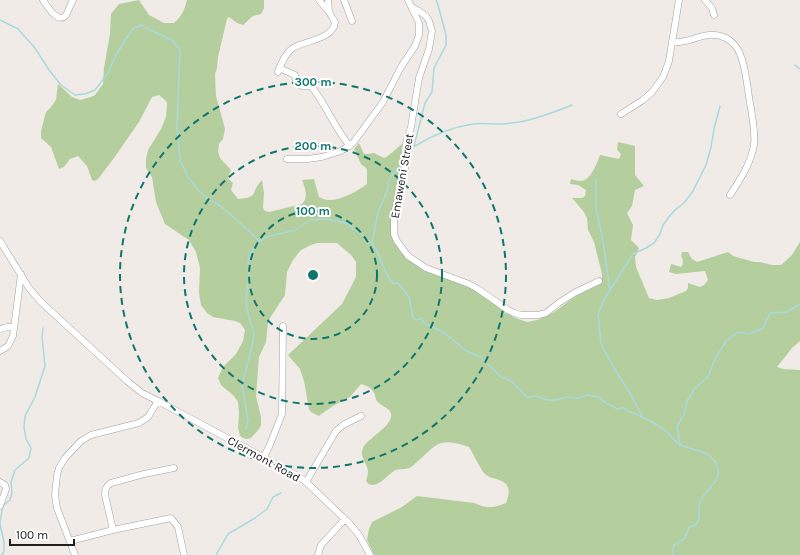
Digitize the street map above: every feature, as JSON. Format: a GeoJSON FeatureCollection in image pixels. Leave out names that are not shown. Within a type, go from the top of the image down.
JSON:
{"type":"FeatureCollection","features":[{"type":"Feature","properties":{"kind":"street"},"geometry":{"type":"LineString","coordinates":[[43,0],[57,17],[63,18],[73,0]]}},
{"type":"Feature","properties":{"kind":"street"},"geometry":{"type":"LineString","coordinates":[[319,0],[329,12],[334,22],[333,29],[327,34],[292,49],[278,70],[294,74],[296,76],[296,82],[300,86],[310,86],[350,146]]}},
{"type":"Feature","properties":{"kind":"street"},"geometry":{"type":"LineString","coordinates":[[328,0],[329,12]]}},
{"type":"Feature","properties":{"kind":"street"},"geometry":{"type":"LineString","coordinates":[[344,0],[352,21]]}},
{"type":"Feature","properties":{"kind":"street"},"geometry":{"type":"LineString","coordinates":[[287,159],[322,157],[341,151],[353,143],[383,102],[401,67],[415,46],[420,30],[419,24],[408,0]]}},
{"type":"Feature","properties":{"kind":"street"},"geometry":{"type":"LineString","coordinates":[[621,114],[644,100],[663,77],[672,42],[679,0]]}},
{"type":"Feature","properties":{"kind":"street"},"geometry":{"type":"LineString","coordinates":[[705,0],[709,4],[714,15]]}},
{"type":"Feature","properties":{"kind":"street","name":"Emaweni Street"},"geometry":{"type":"LineString","coordinates":[[412,7],[419,10],[426,16],[432,30],[429,49],[419,78],[411,127],[407,139],[405,167],[394,215],[394,234],[404,252],[426,268],[469,284],[508,310],[522,315],[538,315],[546,313],[560,302],[599,281]]}},
{"type":"Feature","properties":{"kind":"street"},"geometry":{"type":"LineString","coordinates":[[672,42],[715,35],[730,41],[738,49],[740,54],[745,71],[754,128],[754,142],[752,152],[742,177],[730,195]]}},
{"type":"Feature","properties":{"kind":"street","name":"Clermont Road"},"geometry":{"type":"LineString","coordinates":[[0,241],[35,296],[127,381],[142,393],[288,470],[306,482],[345,519],[359,535],[370,555]]}},
{"type":"Feature","properties":{"kind":"street"},"geometry":{"type":"LineString","coordinates":[[0,351],[8,346],[13,336],[21,274]]}},
{"type":"Feature","properties":{"kind":"street"},"geometry":{"type":"LineString","coordinates":[[0,329],[7,326],[14,326]]}},
{"type":"Feature","properties":{"kind":"street"},"geometry":{"type":"LineString","coordinates":[[264,458],[282,414],[283,326]]}},
{"type":"Feature","properties":{"kind":"street"},"geometry":{"type":"LineString","coordinates":[[75,555],[55,502],[59,468],[77,446],[86,438],[144,421],[158,401]]}},
{"type":"Feature","properties":{"kind":"street"},"geometry":{"type":"LineString","coordinates":[[306,482],[336,431],[343,425],[361,416]]}},
{"type":"Feature","properties":{"kind":"street"},"geometry":{"type":"LineString","coordinates":[[113,530],[105,495],[107,486],[111,483],[144,474],[174,468]]}},
{"type":"Feature","properties":{"kind":"street"},"geometry":{"type":"LineString","coordinates":[[0,482],[6,489],[0,506]]}},
{"type":"Feature","properties":{"kind":"street"},"geometry":{"type":"LineString","coordinates":[[70,541],[171,518],[178,527],[184,555]]}},
{"type":"Feature","properties":{"kind":"street"},"geometry":{"type":"LineString","coordinates":[[318,555],[321,545],[345,519]]}},
{"type":"Feature","properties":{"kind":"green space"},"geometry":{"type":"Polygon","coordinates":[[[139,0],[149,15],[164,23],[174,23],[182,13],[187,0],[264,0],[264,8],[261,14],[253,16],[243,25],[237,23],[229,17],[227,19],[215,74],[216,96],[225,129],[223,139],[219,144],[218,152],[220,158],[231,170],[228,178],[233,183],[231,190],[238,199],[247,198],[253,195],[257,186],[262,180],[264,193],[263,208],[265,211],[269,212],[302,204],[306,195],[302,180],[314,179],[319,197],[328,200],[338,199],[367,184],[367,169],[361,164],[354,149],[359,143],[364,154],[374,153],[384,158],[402,144],[401,165],[396,189],[393,217],[393,238],[400,251],[407,258],[473,288],[505,313],[516,318],[527,322],[537,320],[553,313],[573,298],[602,281],[602,274],[594,242],[588,230],[587,218],[572,198],[582,198],[585,196],[586,190],[578,185],[570,184],[571,179],[581,181],[588,178],[600,155],[619,159],[621,154],[617,150],[618,142],[635,146],[635,175],[644,186],[635,190],[632,206],[627,213],[633,225],[631,240],[639,248],[635,257],[636,267],[649,298],[657,300],[669,298],[686,291],[688,288],[688,283],[700,287],[708,280],[705,271],[676,274],[669,272],[671,264],[681,267],[683,263],[681,256],[682,252],[688,252],[692,259],[697,262],[728,252],[733,256],[754,262],[781,265],[792,255],[800,242],[800,341],[792,348],[777,367],[783,369],[800,370],[800,555],[374,555],[367,540],[372,522],[402,507],[417,496],[494,507],[506,503],[509,492],[508,486],[503,482],[485,474],[469,447],[448,442],[434,446],[410,468],[396,470],[377,484],[369,484],[366,481],[368,471],[362,451],[366,444],[387,425],[391,415],[389,410],[377,401],[371,389],[361,384],[350,397],[333,406],[319,416],[311,412],[300,369],[288,355],[342,304],[356,277],[356,262],[351,255],[337,243],[317,243],[311,245],[301,250],[293,260],[287,272],[285,295],[270,318],[266,342],[259,357],[256,396],[261,417],[261,425],[251,438],[246,439],[240,436],[238,428],[238,402],[234,396],[221,385],[218,378],[223,367],[236,354],[243,341],[245,330],[240,323],[213,317],[207,313],[201,305],[199,293],[200,268],[196,252],[189,240],[165,224],[156,202],[152,177],[146,168],[148,150],[161,129],[166,117],[166,101],[159,95],[152,97],[139,122],[114,158],[95,181],[92,180],[87,166],[78,156],[70,159],[64,167],[59,169],[51,147],[41,138],[41,131],[46,112],[56,100],[58,84],[72,97],[80,100],[95,95],[103,84],[104,68],[110,34],[111,14],[119,4],[139,0]]]}},
{"type":"Feature","properties":{"kind":"waterway"},"geometry":{"type":"LineString","coordinates":[[407,161],[414,146],[425,103],[432,92],[434,68],[446,45],[446,35],[436,0]]}},
{"type":"Feature","properties":{"kind":"waterway"},"geometry":{"type":"LineString","coordinates":[[0,20],[18,29],[35,48],[61,85],[75,95],[85,94],[95,90],[108,73],[115,57],[134,28],[142,25],[172,40],[180,50],[177,126],[180,160],[188,177],[199,191],[219,205],[259,241]]}},
{"type":"Feature","properties":{"kind":"waterway"},"geometry":{"type":"LineString","coordinates":[[795,65],[800,69]]}},
{"type":"Feature","properties":{"kind":"waterway"},"geometry":{"type":"LineString","coordinates":[[415,146],[450,129],[465,125],[502,124],[526,121],[572,105]]}},
{"type":"Feature","properties":{"kind":"waterway"},"geometry":{"type":"LineString","coordinates":[[642,416],[601,344],[598,315],[603,301],[633,254],[654,243],[660,234],[663,225],[693,191],[706,165],[720,106]]}},
{"type":"Feature","properties":{"kind":"waterway"},"geometry":{"type":"LineString","coordinates":[[372,243],[378,212],[387,192],[389,181],[393,174],[403,165]]}},
{"type":"Feature","properties":{"kind":"waterway"},"geometry":{"type":"LineString","coordinates":[[596,179],[596,209],[602,235],[610,290]]}},
{"type":"Feature","properties":{"kind":"waterway"},"geometry":{"type":"LineString","coordinates":[[246,429],[248,420],[242,385],[254,334],[248,314],[246,299],[249,275],[248,260],[251,252],[265,237],[296,230],[310,220],[325,219],[348,224],[372,243],[387,275],[393,284],[398,283],[409,297],[413,318],[416,320],[422,318],[424,323],[445,333],[466,351],[481,357],[501,377],[510,380],[527,397],[536,396],[547,400],[556,400],[567,397],[579,398],[587,395],[599,397],[617,409],[624,408],[643,417],[666,431],[679,444],[698,450],[713,459],[718,469],[717,478],[700,502],[697,523],[689,527],[685,538],[674,545],[672,555]]}},
{"type":"Feature","properties":{"kind":"waterway"},"geometry":{"type":"LineString","coordinates":[[680,444],[677,426],[684,415],[687,401],[695,388],[708,377],[715,359],[726,341],[738,332],[749,334],[763,328],[770,313],[787,312],[800,304]]}},
{"type":"Feature","properties":{"kind":"waterway"},"geometry":{"type":"LineString","coordinates":[[2,555],[4,551],[4,542],[0,524],[3,506],[10,500],[12,493],[11,482],[15,470],[29,458],[31,448],[26,439],[24,427],[25,416],[35,397],[45,366],[42,337],[43,328]]}},
{"type":"Feature","properties":{"kind":"waterway"},"geometry":{"type":"LineString","coordinates":[[216,555],[228,534],[267,509],[273,497],[281,493]]}}]}
